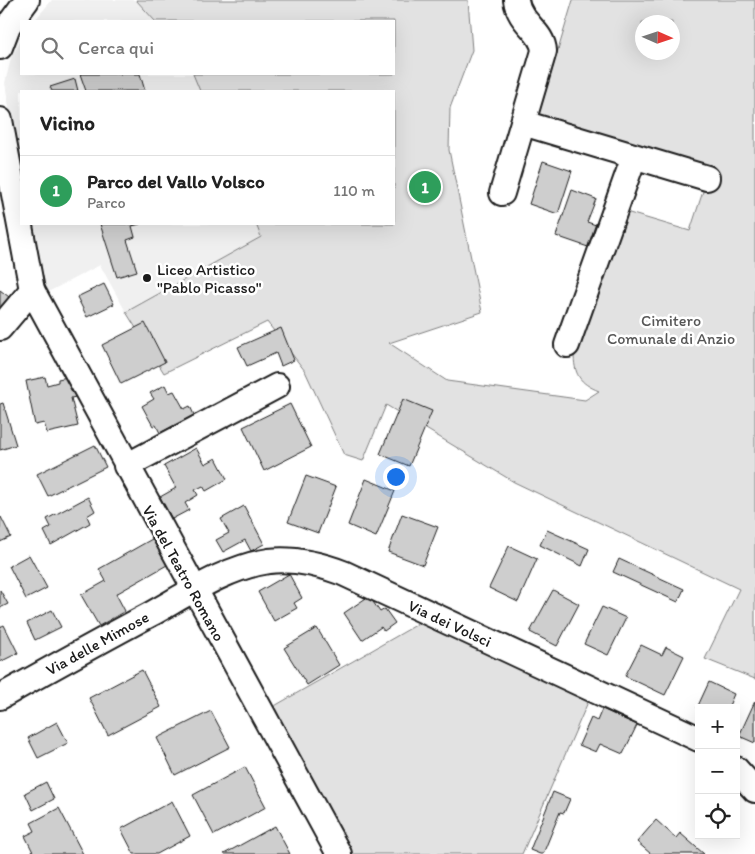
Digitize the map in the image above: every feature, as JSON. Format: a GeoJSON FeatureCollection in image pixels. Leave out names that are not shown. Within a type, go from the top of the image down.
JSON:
{"type":"FeatureCollection","features":[{"type":"Feature","properties":{"kind":"street"},"geometry":{"type":"LineString","coordinates":[[0,47],[8,26],[27,0]]}},
{"type":"Feature","properties":{"kind":"street"},"geometry":{"type":"LineString","coordinates":[[502,193],[543,57],[544,45],[524,20],[516,0]]}},
{"type":"Feature","properties":{"kind":"street","name":"Via del Teatro Romano"},"geometry":{"type":"LineString","coordinates":[[0,120],[32,290],[193,590],[339,854]]}},
{"type":"Feature","properties":{"kind":"street"},"geometry":{"type":"LineString","coordinates":[[523,123],[707,178]]}},
{"type":"Feature","properties":{"kind":"street"},"geometry":{"type":"LineString","coordinates":[[567,345],[634,157]]}},
{"type":"Feature","properties":{"kind":"street"},"geometry":{"type":"LineString","coordinates":[[0,328],[32,290]]}},
{"type":"Feature","properties":{"kind":"street"},"geometry":{"type":"LineString","coordinates":[[126,466],[278,386]]}},
{"type":"Feature","properties":{"kind":"street","name":"Via dei Volsci"},"geometry":{"type":"LineString","coordinates":[[193,590],[256,563],[288,560],[320,565],[343,573],[695,737]]}},
{"type":"Feature","properties":{"kind":"street","name":"Via delle Mimose"},"geometry":{"type":"LineString","coordinates":[[0,697],[193,590]]}},
{"type":"Feature","properties":{"kind":"street"},"geometry":{"type":"LineString","coordinates":[[740,773],[755,790]]}},
{"type":"Feature","properties":{"kind":"shaded area"},"geometry":{"type":"Polygon","coordinates":[[[52,0],[136,0],[154,20],[35,20],[52,0]]]}},
{"type":"Feature","properties":{"kind":"shaded area"},"geometry":{"type":"Polygon","coordinates":[[[20,42],[20,75],[193,75],[200,90],[20,90],[20,175],[5,83],[11,58],[20,42]]]}},
{"type":"Feature","properties":{"kind":"shaded area","name":"Liceo Artistico \"Pablo Picasso\""},"geometry":{"type":"Polygon","coordinates":[[[28,225],[256,225],[261,237],[126,312],[100,265],[48,292],[34,263],[28,225]]]}},
{"type":"Feature","properties":{"kind":"green space","name":"Cimitero Comunale di Anzio"},"geometry":{"type":"Polygon","coordinates":[[[136,0],[468,0],[472,50],[450,108],[449,150],[482,312],[389,343],[447,381],[585,400],[599,391],[587,385],[579,377],[575,367],[574,353],[626,212],[690,231],[710,170],[538,117],[573,0],[755,0],[755,679],[705,659],[739,589],[514,482],[386,405],[363,461],[344,455],[305,371],[267,322],[164,373],[126,312],[261,237],[256,225],[395,225],[395,90],[200,90],[193,75],[395,75],[395,20],[154,20],[136,0]]]}},
{"type":"Feature","properties":{"kind":"green space"},"geometry":{"type":"Polygon","coordinates":[[[423,621],[591,695],[522,854],[353,854],[271,708],[423,621]]]}},
{"type":"Feature","properties":{"kind":"building"},"geometry":{"type":"Polygon","coordinates":[[[80,75],[140,75],[145,90],[86,90],[80,75]]]}},
{"type":"Feature","properties":{"kind":"building"},"geometry":{"type":"Polygon","coordinates":[[[75,79],[78,90],[52,90],[50,87],[75,79]]]}},
{"type":"Feature","properties":{"kind":"building"},"geometry":{"type":"Polygon","coordinates":[[[543,161],[572,171],[558,214],[529,204],[543,161]]]}},
{"type":"Feature","properties":{"kind":"building"},"geometry":{"type":"Polygon","coordinates":[[[572,190],[596,199],[587,222],[596,225],[588,247],[556,236],[572,190]]]}},
{"type":"Feature","properties":{"kind":"building"},"geometry":{"type":"Polygon","coordinates":[[[100,225],[136,225],[132,226],[135,237],[127,240],[137,271],[117,277],[100,225]]]}},
{"type":"Feature","properties":{"kind":"building"},"geometry":{"type":"Polygon","coordinates":[[[104,284],[114,304],[87,317],[77,297],[104,284]]]}},
{"type":"Feature","properties":{"kind":"building"},"geometry":{"type":"Polygon","coordinates":[[[0,290],[13,300],[0,316],[0,290]]]}},
{"type":"Feature","properties":{"kind":"building"},"geometry":{"type":"Polygon","coordinates":[[[145,323],[165,362],[121,384],[102,345],[145,323]]]}},
{"type":"Feature","properties":{"kind":"building"},"geometry":{"type":"Polygon","coordinates":[[[281,328],[294,360],[281,366],[276,353],[247,366],[238,347],[281,328]]]}},
{"type":"Feature","properties":{"kind":"building"},"geometry":{"type":"Polygon","coordinates":[[[72,376],[76,397],[71,398],[78,426],[47,433],[44,423],[35,425],[26,381],[45,377],[47,385],[58,382],[58,379],[72,376]]]}},
{"type":"Feature","properties":{"kind":"building"},"geometry":{"type":"Polygon","coordinates":[[[165,385],[169,393],[174,391],[184,409],[190,406],[194,415],[160,433],[156,425],[153,426],[142,406],[154,399],[150,393],[165,385]]]}},
{"type":"Feature","properties":{"kind":"building"},"geometry":{"type":"Polygon","coordinates":[[[403,399],[432,411],[409,466],[380,454],[403,399]]]}},
{"type":"Feature","properties":{"kind":"building"},"geometry":{"type":"Polygon","coordinates":[[[3,403],[16,445],[0,450],[0,404],[3,403]]]}},
{"type":"Feature","properties":{"kind":"building"},"geometry":{"type":"Polygon","coordinates":[[[290,404],[311,447],[264,471],[243,427],[290,404]]]}},
{"type":"Feature","properties":{"kind":"building"},"geometry":{"type":"Polygon","coordinates":[[[95,445],[106,467],[48,496],[37,474],[95,445]]]}},
{"type":"Feature","properties":{"kind":"building"},"geometry":{"type":"Polygon","coordinates":[[[196,448],[205,464],[216,458],[227,479],[206,491],[203,486],[195,490],[198,495],[185,503],[189,510],[172,519],[160,497],[176,488],[164,466],[196,448]]]}},
{"type":"Feature","properties":{"kind":"building"},"geometry":{"type":"Polygon","coordinates":[[[306,476],[336,487],[318,533],[288,522],[306,476]]]}},
{"type":"Feature","properties":{"kind":"building"},"geometry":{"type":"Polygon","coordinates":[[[366,479],[395,491],[376,537],[348,525],[366,479]]]}},
{"type":"Feature","properties":{"kind":"building"},"geometry":{"type":"Polygon","coordinates":[[[88,497],[95,511],[87,516],[90,523],[51,545],[44,531],[51,527],[47,519],[88,497]]]}},
{"type":"Feature","properties":{"kind":"building"},"geometry":{"type":"Polygon","coordinates":[[[244,506],[264,544],[251,551],[245,540],[223,552],[216,540],[229,533],[221,519],[244,506]]]}},
{"type":"Feature","properties":{"kind":"building"},"geometry":{"type":"Polygon","coordinates":[[[402,514],[438,527],[423,565],[388,552],[402,514]]]}},
{"type":"Feature","properties":{"kind":"building"},"geometry":{"type":"Polygon","coordinates":[[[0,518],[11,537],[0,542],[0,518]]]}},
{"type":"Feature","properties":{"kind":"building"},"geometry":{"type":"Polygon","coordinates":[[[547,530],[589,549],[582,566],[540,545],[547,530]]]}},
{"type":"Feature","properties":{"kind":"building"},"geometry":{"type":"Polygon","coordinates":[[[152,539],[167,565],[116,594],[125,611],[99,626],[81,595],[106,581],[99,569],[152,539]]]}},
{"type":"Feature","properties":{"kind":"building"},"geometry":{"type":"Polygon","coordinates":[[[509,546],[537,559],[518,602],[489,588],[509,546]]]}},
{"type":"Feature","properties":{"kind":"building"},"geometry":{"type":"Polygon","coordinates":[[[29,555],[47,588],[26,599],[9,566],[29,555]]]}},
{"type":"Feature","properties":{"kind":"building"},"geometry":{"type":"Polygon","coordinates":[[[619,559],[684,589],[678,602],[613,572],[619,559]]]}},
{"type":"Feature","properties":{"kind":"building"},"geometry":{"type":"Polygon","coordinates":[[[289,574],[302,598],[294,603],[297,608],[274,621],[258,592],[289,574]]]}},
{"type":"Feature","properties":{"kind":"building"},"geometry":{"type":"Polygon","coordinates":[[[0,590],[8,604],[0,608],[0,590]]]}},
{"type":"Feature","properties":{"kind":"building"},"geometry":{"type":"Polygon","coordinates":[[[553,590],[579,604],[557,646],[530,632],[553,590]]]}},
{"type":"Feature","properties":{"kind":"building"},"geometry":{"type":"Polygon","coordinates":[[[369,596],[380,612],[385,609],[395,623],[384,631],[381,627],[362,640],[344,613],[369,596]]]}},
{"type":"Feature","properties":{"kind":"building"},"geometry":{"type":"Polygon","coordinates":[[[602,607],[626,618],[608,655],[584,644],[602,607]]]}},
{"type":"Feature","properties":{"kind":"building"},"geometry":{"type":"Polygon","coordinates":[[[52,610],[61,627],[35,640],[27,623],[52,610]]]}},
{"type":"Feature","properties":{"kind":"building"},"geometry":{"type":"Polygon","coordinates":[[[4,625],[18,653],[0,662],[0,627],[4,625]]]}},
{"type":"Feature","properties":{"kind":"building"},"geometry":{"type":"Polygon","coordinates":[[[317,628],[339,665],[307,685],[284,648],[317,628]]]}},
{"type":"Feature","properties":{"kind":"building"},"geometry":{"type":"Polygon","coordinates":[[[641,645],[662,655],[666,647],[684,656],[665,695],[625,676],[641,645]]]}},
{"type":"Feature","properties":{"kind":"building"},"geometry":{"type":"Polygon","coordinates":[[[142,670],[161,707],[108,735],[89,698],[142,670]]]}},
{"type":"Feature","properties":{"kind":"building"},"geometry":{"type":"Polygon","coordinates":[[[709,682],[734,694],[730,704],[699,704],[709,682]]]}},
{"type":"Feature","properties":{"kind":"building"},"geometry":{"type":"Polygon","coordinates":[[[755,701],[755,743],[740,736],[755,701]]]}},
{"type":"Feature","properties":{"kind":"building"},"geometry":{"type":"Polygon","coordinates":[[[602,709],[637,725],[623,754],[600,744],[596,752],[579,745],[591,718],[597,721],[602,709]]]}},
{"type":"Feature","properties":{"kind":"building"},"geometry":{"type":"Polygon","coordinates":[[[211,711],[230,747],[175,775],[157,738],[211,711]]]}},
{"type":"Feature","properties":{"kind":"building"},"geometry":{"type":"Polygon","coordinates":[[[57,722],[68,743],[38,758],[28,738],[57,722]]]}},
{"type":"Feature","properties":{"kind":"building"},"geometry":{"type":"Polygon","coordinates":[[[245,767],[266,807],[214,835],[193,795],[245,767]]]}},
{"type":"Feature","properties":{"kind":"building"},"geometry":{"type":"Polygon","coordinates":[[[46,782],[54,799],[33,810],[25,793],[46,782]]]}},
{"type":"Feature","properties":{"kind":"building"},"geometry":{"type":"Polygon","coordinates":[[[553,792],[570,799],[564,813],[560,812],[543,854],[540,854],[530,850],[553,792]]]}},
{"type":"Feature","properties":{"kind":"building"},"geometry":{"type":"Polygon","coordinates":[[[172,801],[190,836],[157,854],[134,854],[121,829],[172,801]]]}},
{"type":"Feature","properties":{"kind":"building"},"geometry":{"type":"Polygon","coordinates":[[[59,808],[83,854],[34,854],[25,836],[35,831],[31,823],[59,808]]]}},
{"type":"Feature","properties":{"kind":"building"},"geometry":{"type":"Polygon","coordinates":[[[656,820],[676,838],[680,833],[704,854],[651,854],[637,842],[656,820]]]}},
{"type":"Feature","properties":{"kind":"building"},"geometry":{"type":"Polygon","coordinates":[[[275,826],[290,854],[224,854],[275,826]]]}},
{"type":"Feature","properties":{"kind":"place","name":"Parco del Vallo Volsco"},"geometry":{"type":"Point","coordinates":[425,187]}},
{"type":"Feature","properties":{"kind":"place","name":"Liceo Artistico \"Pablo Picasso\""},"geometry":{"type":"Point","coordinates":[147,278]}}]}
